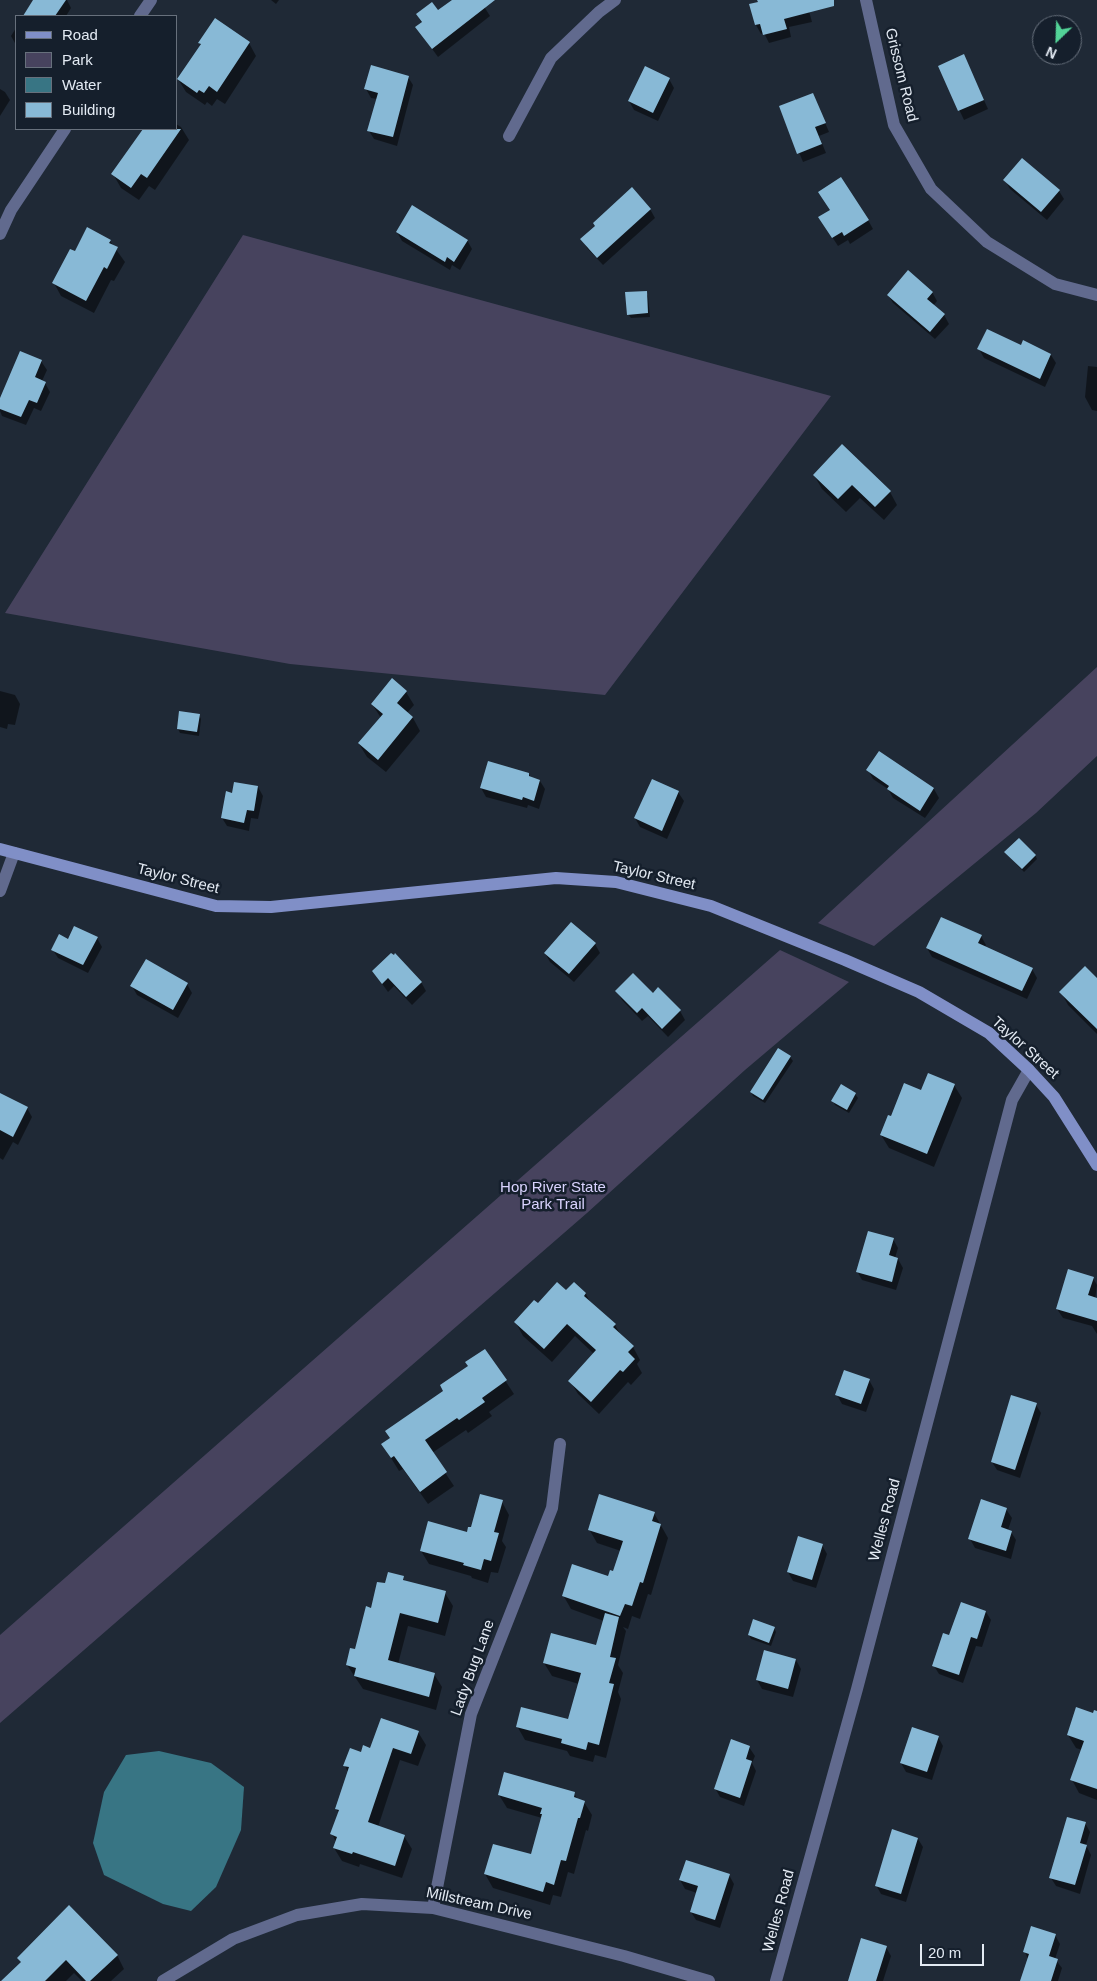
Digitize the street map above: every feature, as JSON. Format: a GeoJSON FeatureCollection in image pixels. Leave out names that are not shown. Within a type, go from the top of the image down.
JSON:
{"type":"FeatureCollection","features":[{"type":"Feature","properties":{"kind":"street"},"geometry":{"type":"LineString","coordinates":[[141,15],[151,0]]}},
{"type":"Feature","properties":{"kind":"street"},"geometry":{"type":"LineString","coordinates":[[509,136],[551,58],[615,0]]}},
{"type":"Feature","properties":{"kind":"street","name":"Grissom Road"},"geometry":{"type":"LineString","coordinates":[[866,0],[894,125],[932,189],[987,242],[1055,284],[1097,295]]}},
{"type":"Feature","properties":{"kind":"street"},"geometry":{"type":"LineString","coordinates":[[0,234],[11,210],[64,130]]}},
{"type":"Feature","properties":{"kind":"street","name":"Taylor Street"},"geometry":{"type":"LineString","coordinates":[[0,849],[216,906],[271,908],[556,878],[616,882],[711,906],[919,992],[988,1033],[1029,1070],[1054,1097],[1097,1165]]}},
{"type":"Feature","properties":{"kind":"street"},"geometry":{"type":"LineString","coordinates":[[0,892],[14,853]]}},
{"type":"Feature","properties":{"kind":"street","name":"Welles Road"},"geometry":{"type":"LineString","coordinates":[[776,1981],[860,1679],[1012,1100],[1029,1070]]}},
{"type":"Feature","properties":{"kind":"street","name":"Lady Bug Lane"},"geometry":{"type":"LineString","coordinates":[[433,1908],[471,1714],[552,1508],[560,1444]]}},
{"type":"Feature","properties":{"kind":"street","name":"Millstream Drive"},"geometry":{"type":"LineString","coordinates":[[163,1981],[233,1938],[297,1915],[362,1904],[433,1908],[624,1956],[709,1981]]}},
{"type":"Feature","properties":{"kind":"green space"},"geometry":{"type":"Polygon","coordinates":[[[243,235],[831,396],[605,695],[290,664],[5,613],[243,235]]]}},
{"type":"Feature","properties":{"kind":"green space"},"geometry":{"type":"Polygon","coordinates":[[[1097,667],[1097,756],[1036,813],[874,946],[818,923],[1097,667]]]}},
{"type":"Feature","properties":{"kind":"green space","name":"Hop River State Park Trail"},"geometry":{"type":"Polygon","coordinates":[[[780,950],[849,982],[745,1070],[587,1213],[0,1723],[0,1635],[780,950]]]}},
{"type":"Feature","properties":{"kind":"water"},"geometry":{"type":"Polygon","coordinates":[[[159,1751],[211,1763],[244,1787],[241,1830],[216,1887],[191,1911],[163,1904],[104,1875],[93,1843],[104,1792],[126,1755],[159,1751]]]}},
{"type":"Feature","properties":{"kind":"building"},"geometry":{"type":"Polygon","coordinates":[[[33,0],[66,0],[56,15],[24,15],[33,0]]]}},
{"type":"Feature","properties":{"kind":"building"},"geometry":{"type":"Polygon","coordinates":[[[452,0],[495,0],[432,49],[415,27],[422,22],[416,14],[432,2],[438,10],[452,0]]]}},
{"type":"Feature","properties":{"kind":"building"},"geometry":{"type":"Polygon","coordinates":[[[757,0],[834,0],[834,6],[784,19],[787,29],[763,35],[760,24],[755,25],[749,4],[758,2],[757,0]]]}},
{"type":"Feature","properties":{"kind":"building"},"geometry":{"type":"Polygon","coordinates":[[[215,18],[250,42],[217,92],[209,86],[204,93],[199,90],[197,93],[178,80],[201,44],[198,43],[215,18]]]}},
{"type":"Feature","properties":{"kind":"building"},"geometry":{"type":"Polygon","coordinates":[[[964,54],[984,100],[958,111],[938,66],[964,54]]]}},
{"type":"Feature","properties":{"kind":"building"},"geometry":{"type":"Polygon","coordinates":[[[371,65],[409,76],[393,137],[367,131],[378,93],[364,89],[371,65]]]}},
{"type":"Feature","properties":{"kind":"building"},"geometry":{"type":"Polygon","coordinates":[[[645,66],[670,78],[653,113],[628,101],[645,66]]]}},
{"type":"Feature","properties":{"kind":"building"},"geometry":{"type":"Polygon","coordinates":[[[813,93],[826,123],[815,127],[822,144],[797,154],[779,106],[813,93]]]}},
{"type":"Feature","properties":{"kind":"building"},"geometry":{"type":"Polygon","coordinates":[[[181,129],[147,178],[141,174],[131,188],[111,174],[142,130],[181,129]]]}},
{"type":"Feature","properties":{"kind":"building"},"geometry":{"type":"Polygon","coordinates":[[[1022,158],[1060,190],[1041,212],[1003,180],[1022,158]]]}},
{"type":"Feature","properties":{"kind":"building"},"geometry":{"type":"Polygon","coordinates":[[[841,177],[869,220],[844,236],[842,232],[832,238],[818,217],[830,210],[818,192],[841,177]]]}},
{"type":"Feature","properties":{"kind":"building"},"geometry":{"type":"Polygon","coordinates":[[[632,187],[651,209],[597,258],[580,239],[595,226],[593,223],[632,187]]]}},
{"type":"Feature","properties":{"kind":"building"},"geometry":{"type":"Polygon","coordinates":[[[412,205],[468,240],[454,262],[447,257],[445,262],[396,232],[412,205]]]}},
{"type":"Feature","properties":{"kind":"building"},"geometry":{"type":"Polygon","coordinates":[[[87,227],[111,240],[109,243],[118,247],[107,269],[104,267],[86,301],[52,283],[70,249],[75,251],[87,227]]]}},
{"type":"Feature","properties":{"kind":"building"},"geometry":{"type":"Polygon","coordinates":[[[908,270],[933,292],[927,299],[945,314],[930,332],[887,295],[908,270]]]}},
{"type":"Feature","properties":{"kind":"building"},"geometry":{"type":"Polygon","coordinates":[[[647,291],[648,313],[627,315],[625,292],[647,291]]]}},
{"type":"Feature","properties":{"kind":"building"},"geometry":{"type":"Polygon","coordinates":[[[987,329],[1021,345],[1023,340],[1051,354],[1040,379],[977,349],[987,329]]]}},
{"type":"Feature","properties":{"kind":"building"},"geometry":{"type":"Polygon","coordinates":[[[20,351],[42,360],[35,377],[46,382],[37,403],[29,400],[21,417],[0,409],[0,398],[20,351]]]}},
{"type":"Feature","properties":{"kind":"building"},"geometry":{"type":"Polygon","coordinates":[[[842,444],[891,491],[875,507],[852,485],[838,499],[813,475],[842,444]]]}},
{"type":"Feature","properties":{"kind":"building"},"geometry":{"type":"Polygon","coordinates":[[[392,678],[407,691],[397,703],[413,717],[378,760],[358,743],[383,714],[371,704],[392,678]]]}},
{"type":"Feature","properties":{"kind":"building"},"geometry":{"type":"Polygon","coordinates":[[[179,711],[200,714],[197,732],[177,729],[179,711]]]}},
{"type":"Feature","properties":{"kind":"building"},"geometry":{"type":"Polygon","coordinates":[[[879,751],[934,788],[920,811],[887,789],[889,786],[866,770],[879,751]]]}},
{"type":"Feature","properties":{"kind":"building"},"geometry":{"type":"Polygon","coordinates":[[[488,761],[529,773],[529,776],[540,780],[534,801],[523,797],[522,800],[480,788],[488,761]]]}},
{"type":"Feature","properties":{"kind":"building"},"geometry":{"type":"Polygon","coordinates":[[[652,779],[679,791],[662,831],[634,818],[652,779]]]}},
{"type":"Feature","properties":{"kind":"building"},"geometry":{"type":"Polygon","coordinates":[[[234,782],[258,786],[254,811],[247,810],[244,823],[221,818],[226,791],[232,793],[234,782]]]}},
{"type":"Feature","properties":{"kind":"building"},"geometry":{"type":"Polygon","coordinates":[[[1019,838],[1036,855],[1022,869],[1004,852],[1019,838]]]}},
{"type":"Feature","properties":{"kind":"building"},"geometry":{"type":"Polygon","coordinates":[[[941,917],[982,935],[978,943],[1033,968],[1022,991],[926,948],[941,917]]]}},
{"type":"Feature","properties":{"kind":"building"},"geometry":{"type":"Polygon","coordinates":[[[571,922],[596,943],[569,974],[544,953],[571,922]]]}},
{"type":"Feature","properties":{"kind":"building"},"geometry":{"type":"Polygon","coordinates":[[[74,926],[98,937],[83,965],[51,950],[59,934],[68,939],[74,926]]]}},
{"type":"Feature","properties":{"kind":"building"},"geometry":{"type":"Polygon","coordinates":[[[391,953],[394,955],[395,953],[422,982],[406,997],[388,978],[382,984],[372,971],[391,953]]]}},
{"type":"Feature","properties":{"kind":"building"},"geometry":{"type":"Polygon","coordinates":[[[146,959],[188,983],[173,1010],[130,986],[146,959]]]}},
{"type":"Feature","properties":{"kind":"building"},"geometry":{"type":"Polygon","coordinates":[[[1085,966],[1097,978],[1097,1029],[1059,992],[1085,966]]]}},
{"type":"Feature","properties":{"kind":"building"},"geometry":{"type":"Polygon","coordinates":[[[633,973],[653,993],[658,987],[681,1010],[662,1029],[642,1008],[637,1013],[615,991],[633,973]]]}},
{"type":"Feature","properties":{"kind":"building"},"geometry":{"type":"Polygon","coordinates":[[[778,1048],[791,1056],[763,1100],[750,1092],[778,1048]]]}},
{"type":"Feature","properties":{"kind":"building"},"geometry":{"type":"Polygon","coordinates":[[[928,1073],[955,1084],[927,1154],[880,1135],[888,1115],[891,1116],[904,1083],[921,1090],[928,1073]]]}},
{"type":"Feature","properties":{"kind":"building"},"geometry":{"type":"Polygon","coordinates":[[[841,1084],[856,1093],[847,1110],[831,1101],[841,1084]]]}},
{"type":"Feature","properties":{"kind":"building"},"geometry":{"type":"Polygon","coordinates":[[[0,1093],[28,1107],[13,1137],[0,1130],[0,1093]]]}},
{"type":"Feature","properties":{"kind":"building"},"geometry":{"type":"Polygon","coordinates":[[[868,1231],[894,1238],[889,1255],[898,1258],[892,1282],[856,1272],[868,1231]]]}},
{"type":"Feature","properties":{"kind":"building"},"geometry":{"type":"Polygon","coordinates":[[[1068,1269],[1094,1277],[1088,1295],[1097,1298],[1097,1321],[1056,1309],[1068,1269]]]}},
{"type":"Feature","properties":{"kind":"building"},"geometry":{"type":"Polygon","coordinates":[[[557,1282],[566,1290],[574,1282],[586,1293],[584,1296],[616,1324],[613,1327],[634,1346],[628,1352],[635,1359],[623,1372],[620,1370],[591,1402],[568,1381],[596,1350],[567,1324],[544,1349],[514,1322],[534,1300],[538,1303],[557,1282]]]}},
{"type":"Feature","properties":{"kind":"building"},"geometry":{"type":"Polygon","coordinates":[[[485,1349],[507,1380],[482,1398],[485,1402],[425,1440],[447,1472],[420,1492],[394,1456],[391,1458],[381,1444],[390,1438],[385,1431],[443,1391],[440,1385],[468,1366],[465,1362],[485,1349]]]}},
{"type":"Feature","properties":{"kind":"building"},"geometry":{"type":"Polygon","coordinates":[[[844,1370],[870,1379],[861,1404],[835,1395],[844,1370]]]}},
{"type":"Feature","properties":{"kind":"building"},"geometry":{"type":"Polygon","coordinates":[[[1011,1395],[1037,1403],[1015,1470],[991,1462],[1011,1395]]]}},
{"type":"Feature","properties":{"kind":"building"},"geometry":{"type":"Polygon","coordinates":[[[480,1494],[503,1500],[494,1532],[499,1533],[491,1561],[484,1559],[481,1570],[463,1565],[464,1563],[420,1551],[428,1521],[467,1532],[468,1527],[471,1527],[480,1494]]]}},
{"type":"Feature","properties":{"kind":"building"},"geometry":{"type":"Polygon","coordinates":[[[599,1494],[655,1512],[652,1521],[661,1524],[643,1583],[640,1582],[632,1606],[625,1604],[620,1616],[562,1596],[572,1564],[608,1576],[610,1570],[613,1571],[623,1541],[588,1530],[599,1494]]]}},
{"type":"Feature","properties":{"kind":"building"},"geometry":{"type":"Polygon","coordinates":[[[981,1499],[1007,1508],[1001,1527],[1012,1531],[1006,1551],[968,1539],[981,1499]]]}},
{"type":"Feature","properties":{"kind":"building"},"geometry":{"type":"Polygon","coordinates":[[[798,1536],[823,1544],[812,1580],[787,1572],[798,1536]]]}},
{"type":"Feature","properties":{"kind":"building"},"geometry":{"type":"Polygon","coordinates":[[[388,1572],[404,1576],[403,1580],[446,1591],[438,1623],[400,1613],[388,1660],[435,1673],[429,1697],[354,1676],[356,1668],[346,1665],[350,1648],[355,1649],[366,1606],[371,1608],[377,1582],[385,1583],[388,1572]]]}},
{"type":"Feature","properties":{"kind":"building"},"geometry":{"type":"Polygon","coordinates":[[[961,1602],[986,1611],[977,1639],[971,1637],[959,1675],[932,1666],[943,1633],[949,1635],[961,1602]]]}},
{"type":"Feature","properties":{"kind":"building"},"geometry":{"type":"Polygon","coordinates":[[[605,1613],[619,1617],[610,1657],[616,1658],[609,1683],[614,1684],[599,1745],[588,1742],[586,1750],[561,1743],[562,1739],[516,1727],[521,1707],[568,1719],[581,1673],[543,1663],[551,1633],[596,1645],[605,1613]]]}},
{"type":"Feature","properties":{"kind":"building"},"geometry":{"type":"Polygon","coordinates":[[[753,1619],[775,1627],[769,1643],[748,1635],[753,1619]]]}},
{"type":"Feature","properties":{"kind":"building"},"geometry":{"type":"Polygon","coordinates":[[[764,1650],[796,1659],[788,1689],[756,1680],[764,1650]]]}},
{"type":"Feature","properties":{"kind":"building"},"geometry":{"type":"Polygon","coordinates":[[[1076,1707],[1093,1713],[1094,1710],[1097,1711],[1097,1789],[1070,1780],[1084,1741],[1067,1735],[1076,1707]]]}},
{"type":"Feature","properties":{"kind":"building"},"geometry":{"type":"Polygon","coordinates":[[[381,1718],[419,1731],[411,1754],[393,1748],[368,1822],[405,1835],[395,1866],[353,1852],[352,1854],[333,1848],[337,1837],[330,1834],[339,1810],[335,1809],[349,1767],[343,1766],[350,1748],[361,1752],[363,1745],[370,1748],[381,1718]]]}},
{"type":"Feature","properties":{"kind":"building"},"geometry":{"type":"Polygon","coordinates":[[[912,1727],[939,1736],[927,1772],[900,1763],[912,1727]]]}},
{"type":"Feature","properties":{"kind":"building"},"geometry":{"type":"Polygon","coordinates":[[[731,1739],[750,1746],[746,1759],[752,1761],[740,1798],[714,1789],[731,1739]]]}},
{"type":"Feature","properties":{"kind":"building"},"geometry":{"type":"Polygon","coordinates":[[[504,1772],[575,1792],[574,1797],[585,1801],[580,1818],[578,1818],[566,1861],[561,1860],[554,1885],[546,1882],[543,1892],[484,1874],[493,1844],[531,1854],[542,1814],[540,1814],[542,1808],[498,1795],[504,1772]]]}},
{"type":"Feature","properties":{"kind":"building"},"geometry":{"type":"Polygon","coordinates":[[[1067,1817],[1086,1822],[1080,1843],[1087,1845],[1075,1885],[1049,1878],[1067,1817]]]}},
{"type":"Feature","properties":{"kind":"building"},"geometry":{"type":"Polygon","coordinates":[[[892,1829],[918,1838],[901,1894],[875,1886],[892,1829]]]}},
{"type":"Feature","properties":{"kind":"building"},"geometry":{"type":"Polygon","coordinates":[[[686,1860],[730,1874],[715,1920],[690,1912],[698,1886],[679,1880],[686,1860]]]}},
{"type":"Feature","properties":{"kind":"building"},"geometry":{"type":"Polygon","coordinates":[[[69,1905],[118,1955],[90,1981],[86,1981],[66,1960],[45,1981],[1,1981],[21,1962],[17,1958],[69,1905]]]}},
{"type":"Feature","properties":{"kind":"building"},"geometry":{"type":"Polygon","coordinates":[[[1031,1926],[1056,1934],[1049,1956],[1058,1959],[1051,1981],[1020,1981],[1029,1954],[1023,1952],[1031,1926]]]}},
{"type":"Feature","properties":{"kind":"building"},"geometry":{"type":"Polygon","coordinates":[[[861,1938],[887,1946],[876,1981],[848,1981],[861,1938]]]}}]}
